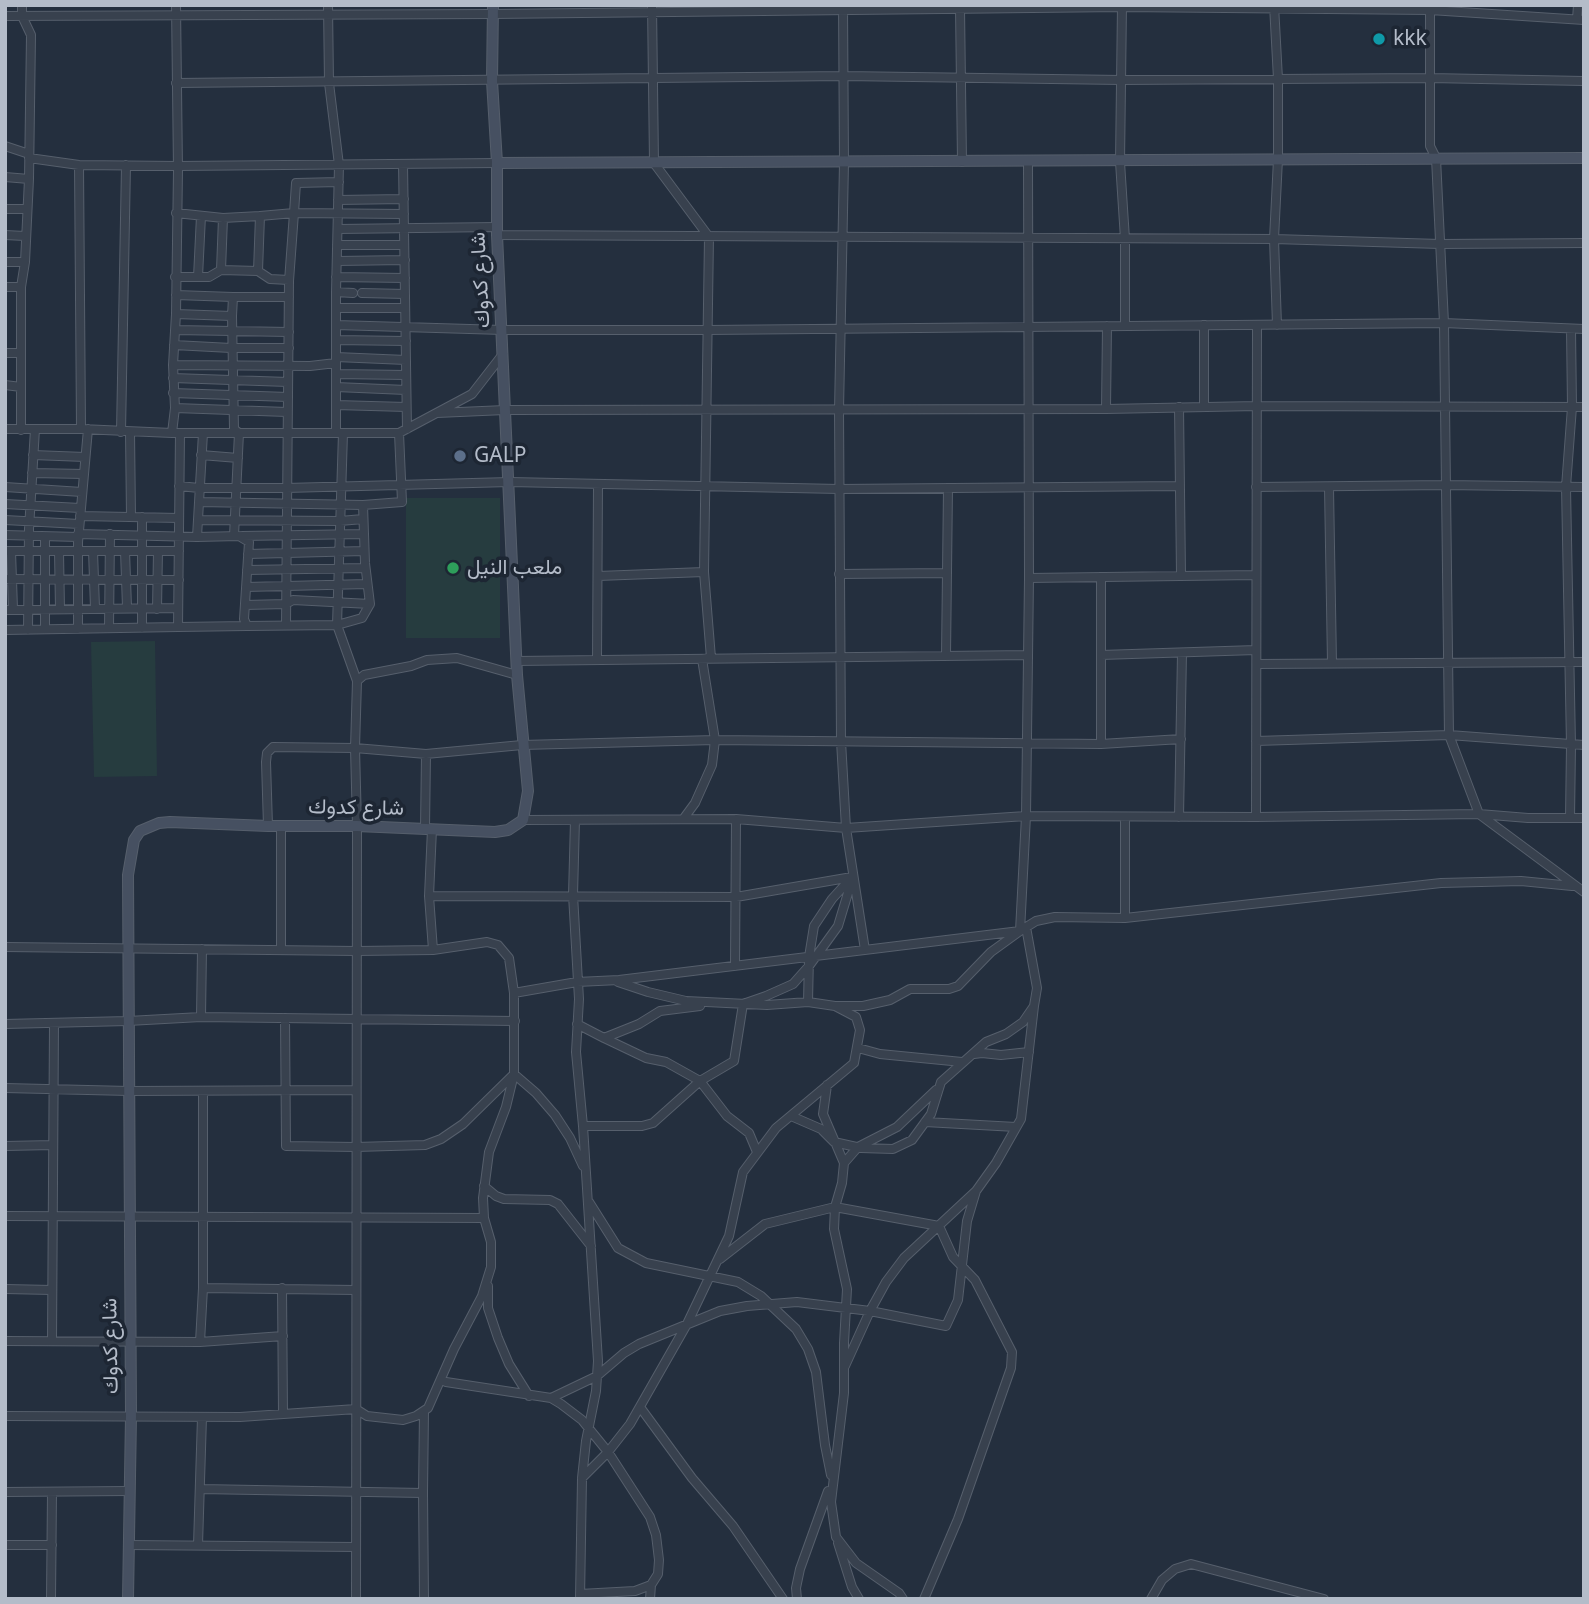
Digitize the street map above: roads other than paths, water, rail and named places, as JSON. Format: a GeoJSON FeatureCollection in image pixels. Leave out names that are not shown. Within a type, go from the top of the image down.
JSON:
{"type":"FeatureCollection","features":[{"type":"Feature","properties":{"kind":"street"},"geometry":{"type":"LineString","coordinates":[[20,430],[21,288],[25,262],[29,178],[31,35],[22,16],[22,5]]}},
{"type":"Feature","properties":{"kind":"street"},"geometry":{"type":"LineString","coordinates":[[176,5],[178,166],[173,393],[179,486],[178,627]]}},
{"type":"Feature","properties":{"kind":"street"},"geometry":{"type":"LineString","coordinates":[[5,16],[176,15],[328,9],[1122,6],[1430,8],[1580,19],[1578,5]]}},
{"type":"Feature","properties":{"kind":"street"},"geometry":{"type":"LineString","coordinates":[[1122,6],[1120,162],[1125,239],[1125,326]]}},
{"type":"Feature","properties":{"kind":"street"},"geometry":{"type":"LineString","coordinates":[[843,7],[844,163],[839,410],[841,741],[845,828],[865,950]]}},
{"type":"Feature","properties":{"kind":"street"},"geometry":{"type":"LineString","coordinates":[[1274,7],[1278,79],[1274,239],[1276,325]]}},
{"type":"Feature","properties":{"kind":"street"},"geometry":{"type":"LineString","coordinates":[[960,8],[962,162]]}},
{"type":"Feature","properties":{"kind":"street"},"geometry":{"type":"LineString","coordinates":[[1430,8],[1430,146],[1436,158],[1444,323],[1449,735],[1479,814],[1584,892]]}},
{"type":"Feature","properties":{"kind":"street"},"geometry":{"type":"LineString","coordinates":[[328,9],[329,83],[339,165],[336,405],[342,487],[337,625],[357,681],[356,1599]]}},
{"type":"Feature","properties":{"kind":"street"},"geometry":{"type":"LineString","coordinates":[[652,9],[654,163],[709,237],[704,572],[710,657],[702,659]]}},
{"type":"Feature","properties":{"kind":"street","name":"شارع كدوك"},"geometry":{"type":"LineString","coordinates":[[128,1599],[131,1416],[128,876],[134,840],[140,831],[159,823],[170,822],[495,832],[508,830],[523,820],[528,791],[516,661],[497,231],[497,163],[492,82],[493,10]]}},
{"type":"Feature","properties":{"kind":"street"},"geometry":{"type":"LineString","coordinates":[[176,83],[492,82],[844,76],[1584,81]]}},
{"type":"Feature","properties":{"kind":"street"},"geometry":{"type":"LineString","coordinates":[[5,146],[29,156],[79,165],[178,166],[1584,158]]}},
{"type":"Feature","properties":{"kind":"street"},"geometry":{"type":"LineString","coordinates":[[844,1368],[886,1282],[904,1258],[976,1191],[996,1163],[1021,1119],[1037,988],[1023,929],[1028,655],[1028,162]]}},
{"type":"Feature","properties":{"kind":"street"},"geometry":{"type":"LineString","coordinates":[[199,502],[363,505],[402,502],[406,407],[403,164]]}},
{"type":"Feature","properties":{"kind":"street"},"geometry":{"type":"LineString","coordinates":[[78,629],[77,551],[85,457],[79,165]]}},
{"type":"Feature","properties":{"kind":"street"},"geometry":{"type":"LineString","coordinates":[[126,165],[126,432],[131,517]]}},
{"type":"Feature","properties":{"kind":"street"},"geometry":{"type":"LineString","coordinates":[[5,177],[29,178]]}},
{"type":"Feature","properties":{"kind":"street"},"geometry":{"type":"LineString","coordinates":[[286,625],[289,279],[296,183],[339,181]]}},
{"type":"Feature","properties":{"kind":"street"},"geometry":{"type":"LineString","coordinates":[[338,200],[404,199]]}},
{"type":"Feature","properties":{"kind":"street"},"geometry":{"type":"LineString","coordinates":[[5,209],[26,209]]}},
{"type":"Feature","properties":{"kind":"street"},"geometry":{"type":"LineString","coordinates":[[176,214],[223,218],[294,213],[404,214]]}},
{"type":"Feature","properties":{"kind":"street"},"geometry":{"type":"LineString","coordinates":[[198,277],[201,216]]}},
{"type":"Feature","properties":{"kind":"street"},"geometry":{"type":"LineString","coordinates":[[258,271],[260,216]]}},
{"type":"Feature","properties":{"kind":"street"},"geometry":{"type":"LineString","coordinates":[[222,270],[223,218]]}},
{"type":"Feature","properties":{"kind":"street"},"geometry":{"type":"LineString","coordinates":[[338,229],[709,237],[1584,243]]}},
{"type":"Feature","properties":{"kind":"street"},"geometry":{"type":"LineString","coordinates":[[5,235],[26,236]]}},
{"type":"Feature","properties":{"kind":"street"},"geometry":{"type":"LineString","coordinates":[[337,245],[404,245]]}},
{"type":"Feature","properties":{"kind":"street"},"geometry":{"type":"LineString","coordinates":[[337,261],[405,260]]}},
{"type":"Feature","properties":{"kind":"street"},"geometry":{"type":"LineString","coordinates":[[5,262],[25,262]]}},
{"type":"Feature","properties":{"kind":"street"},"geometry":{"type":"LineString","coordinates":[[175,277],[209,277],[222,270],[258,271],[270,279],[289,279]]}},
{"type":"Feature","properties":{"kind":"street"},"geometry":{"type":"LineString","coordinates":[[336,277],[405,278]]}},
{"type":"Feature","properties":{"kind":"street"},"geometry":{"type":"LineString","coordinates":[[5,287],[21,288]]}},
{"type":"Feature","properties":{"kind":"street"},"geometry":{"type":"LineString","coordinates":[[336,292],[405,294]]}},
{"type":"Feature","properties":{"kind":"street"},"geometry":{"type":"LineString","coordinates":[[176,296],[289,297]]}},
{"type":"Feature","properties":{"kind":"street"},"geometry":{"type":"LineString","coordinates":[[233,297],[233,410],[234,429],[239,433]]}},
{"type":"Feature","properties":{"kind":"street"},"geometry":{"type":"LineString","coordinates":[[336,308],[405,308]]}},
{"type":"Feature","properties":{"kind":"street"},"geometry":{"type":"LineString","coordinates":[[176,314],[232,316]]}},
{"type":"Feature","properties":{"kind":"street"},"geometry":{"type":"LineString","coordinates":[[336,325],[503,330],[708,330],[1444,323],[1584,329]]}},
{"type":"Feature","properties":{"kind":"street"},"geometry":{"type":"LineString","coordinates":[[1204,325],[1204,406]]}},
{"type":"Feature","properties":{"kind":"street"},"geometry":{"type":"LineString","coordinates":[[1256,817],[1257,325]]}},
{"type":"Feature","properties":{"kind":"street"},"geometry":{"type":"LineString","coordinates":[[1106,409],[1107,326]]}},
{"type":"Feature","properties":{"kind":"street"},"geometry":{"type":"LineString","coordinates":[[1570,818],[1566,487],[1572,407],[1571,329]]}},
{"type":"Feature","properties":{"kind":"street"},"geometry":{"type":"LineString","coordinates":[[175,330],[289,332]]}},
{"type":"Feature","properties":{"kind":"street"},"geometry":{"type":"LineString","coordinates":[[336,340],[405,341]]}},
{"type":"Feature","properties":{"kind":"street"},"geometry":{"type":"LineString","coordinates":[[174,345],[289,348]]}},
{"type":"Feature","properties":{"kind":"street"},"geometry":{"type":"LineString","coordinates":[[5,353],[21,353]]}},
{"type":"Feature","properties":{"kind":"street"},"geometry":{"type":"LineString","coordinates":[[5,429],[176,433],[403,431],[472,394],[503,354]]}},
{"type":"Feature","properties":{"kind":"street"},"geometry":{"type":"LineString","coordinates":[[173,365],[289,365],[336,360],[406,360]]}},
{"type":"Feature","properties":{"kind":"street"},"geometry":{"type":"LineString","coordinates":[[336,374],[406,376]]}},
{"type":"Feature","properties":{"kind":"street"},"geometry":{"type":"LineString","coordinates":[[173,378],[288,382]]}},
{"type":"Feature","properties":{"kind":"street"},"geometry":{"type":"LineString","coordinates":[[5,385],[21,387]]}},
{"type":"Feature","properties":{"kind":"street"},"geometry":{"type":"LineString","coordinates":[[336,387],[406,390]]}},
{"type":"Feature","properties":{"kind":"street"},"geometry":{"type":"LineString","coordinates":[[173,393],[288,397]]}},
{"type":"Feature","properties":{"kind":"street"},"geometry":{"type":"LineString","coordinates":[[336,405],[406,407]]}},
{"type":"Feature","properties":{"kind":"street"},"geometry":{"type":"LineString","coordinates":[[437,413],[505,410],[1106,409],[1257,405],[1584,407]]}},
{"type":"Feature","properties":{"kind":"street"},"geometry":{"type":"LineString","coordinates":[[1179,407],[1181,575]]}},
{"type":"Feature","properties":{"kind":"street"},"geometry":{"type":"LineString","coordinates":[[175,408],[287,412]]}},
{"type":"Feature","properties":{"kind":"street"},"geometry":{"type":"LineString","coordinates":[[28,630],[29,521],[35,429]]}},
{"type":"Feature","properties":{"kind":"street"},"geometry":{"type":"LineString","coordinates":[[197,537],[202,433]]}},
{"type":"Feature","properties":{"kind":"street"},"geometry":{"type":"LineString","coordinates":[[236,536],[239,433]]}},
{"type":"Feature","properties":{"kind":"street"},"geometry":{"type":"LineString","coordinates":[[33,455],[85,457]]}},
{"type":"Feature","properties":{"kind":"street"},"geometry":{"type":"LineString","coordinates":[[201,456],[238,457]]}},
{"type":"Feature","properties":{"kind":"street"},"geometry":{"type":"LineString","coordinates":[[32,474],[84,474]]}},
{"type":"Feature","properties":{"kind":"street"},"geometry":{"type":"LineString","coordinates":[[179,486],[236,489],[510,482],[839,489],[1180,486]]}},
{"type":"Feature","properties":{"kind":"street"},"geometry":{"type":"LineString","coordinates":[[597,660],[598,485]]}},
{"type":"Feature","properties":{"kind":"street"},"geometry":{"type":"LineString","coordinates":[[5,487],[82,492]]}},
{"type":"Feature","properties":{"kind":"street"},"geometry":{"type":"LineString","coordinates":[[1256,487],[1584,487]]}},
{"type":"Feature","properties":{"kind":"street"},"geometry":{"type":"LineString","coordinates":[[946,655],[948,488]]}},
{"type":"Feature","properties":{"kind":"street"},"geometry":{"type":"LineString","coordinates":[[1329,488],[1332,663]]}},
{"type":"Feature","properties":{"kind":"street"},"geometry":{"type":"LineString","coordinates":[[5,504],[30,505],[80,516]]}},
{"type":"Feature","properties":{"kind":"street"},"geometry":{"type":"LineString","coordinates":[[5,630],[337,625],[362,618],[370,604],[365,568],[363,505]]}},
{"type":"Feature","properties":{"kind":"street"},"geometry":{"type":"LineString","coordinates":[[5,520],[29,521],[80,516],[179,518]]}},
{"type":"Feature","properties":{"kind":"street"},"geometry":{"type":"LineString","coordinates":[[142,517],[142,628]]}},
{"type":"Feature","properties":{"kind":"street"},"geometry":{"type":"LineString","coordinates":[[198,520],[363,519]]}},
{"type":"Feature","properties":{"kind":"street"},"geometry":{"type":"LineString","coordinates":[[109,628],[110,534]]}},
{"type":"Feature","properties":{"kind":"street"},"geometry":{"type":"LineString","coordinates":[[5,535],[197,537],[364,534]]}},
{"type":"Feature","properties":{"kind":"street"},"geometry":{"type":"LineString","coordinates":[[236,536],[248,542],[244,619],[247,626]]}},
{"type":"Feature","properties":{"kind":"street"},"geometry":{"type":"LineString","coordinates":[[45,629],[46,537]]}},
{"type":"Feature","properties":{"kind":"street"},"geometry":{"type":"LineString","coordinates":[[178,608],[9,610],[8,551],[179,551]]}},
{"type":"Feature","properties":{"kind":"street"},"geometry":{"type":"LineString","coordinates":[[93,551],[95,608]]}},
{"type":"Feature","properties":{"kind":"street"},"geometry":{"type":"LineString","coordinates":[[125,551],[127,607]]}},
{"type":"Feature","properties":{"kind":"street"},"geometry":{"type":"LineString","coordinates":[[157,609],[158,551]]}},
{"type":"Feature","properties":{"kind":"street"},"geometry":{"type":"LineString","coordinates":[[248,554],[364,551]]}},
{"type":"Feature","properties":{"kind":"street"},"geometry":{"type":"LineString","coordinates":[[59,552],[60,609]]}},
{"type":"Feature","properties":{"kind":"street"},"geometry":{"type":"LineString","coordinates":[[247,570],[365,568]]}},
{"type":"Feature","properties":{"kind":"street"},"geometry":{"type":"LineString","coordinates":[[597,576],[704,572]]}},
{"type":"Feature","properties":{"kind":"street"},"geometry":{"type":"LineString","coordinates":[[839,574],[947,573]]}},
{"type":"Feature","properties":{"kind":"street"},"geometry":{"type":"LineString","coordinates":[[1028,578],[1256,575]]}},
{"type":"Feature","properties":{"kind":"street"},"geometry":{"type":"LineString","coordinates":[[1101,576],[1101,744]]}},
{"type":"Feature","properties":{"kind":"street"},"geometry":{"type":"LineString","coordinates":[[9,580],[178,580]]}},
{"type":"Feature","properties":{"kind":"street"},"geometry":{"type":"LineString","coordinates":[[246,587],[367,584]]}},
{"type":"Feature","properties":{"kind":"street"},"geometry":{"type":"LineString","coordinates":[[245,605],[286,604],[293,600],[370,604]]}},
{"type":"Feature","properties":{"kind":"street"},"geometry":{"type":"LineString","coordinates":[[1101,656],[1256,650]]}},
{"type":"Feature","properties":{"kind":"street"},"geometry":{"type":"LineString","coordinates":[[1179,817],[1182,653]]}},
{"type":"Feature","properties":{"kind":"street"},"geometry":{"type":"LineString","coordinates":[[516,661],[1028,655]]}},
{"type":"Feature","properties":{"kind":"street"},"geometry":{"type":"LineString","coordinates":[[357,681],[364,675],[411,666],[427,660],[457,658],[517,675]]}},
{"type":"Feature","properties":{"kind":"street"},"geometry":{"type":"LineString","coordinates":[[684,818],[695,803],[712,765],[715,740],[702,659]]}},
{"type":"Feature","properties":{"kind":"street"},"geometry":{"type":"LineString","coordinates":[[1256,664],[1584,662]]}},
{"type":"Feature","properties":{"kind":"street"},"geometry":{"type":"LineString","coordinates":[[1256,741],[1449,735],[1584,746]]}},
{"type":"Feature","properties":{"kind":"street"},"geometry":{"type":"LineString","coordinates":[[268,826],[266,762],[267,753],[273,747],[355,748],[426,754],[522,744],[715,740],[1101,744],[1181,739]]}},
{"type":"Feature","properties":{"kind":"street"},"geometry":{"type":"LineString","coordinates":[[426,754],[433,950]]}},
{"type":"Feature","properties":{"kind":"street"},"geometry":{"type":"LineString","coordinates":[[523,820],[736,819],[845,828],[1026,816],[1479,814],[1584,818]]}},
{"type":"Feature","properties":{"kind":"street"},"geometry":{"type":"LineString","coordinates":[[1125,817],[1125,918]]}},
{"type":"Feature","properties":{"kind":"street"},"geometry":{"type":"LineString","coordinates":[[735,966],[736,819]]}},
{"type":"Feature","properties":{"kind":"street"},"geometry":{"type":"LineString","coordinates":[[575,820],[573,895],[579,999],[576,1052],[587,1177],[597,1376],[582,1478],[580,1597],[635,1591],[651,1585]]}},
{"type":"Feature","properties":{"kind":"street"},"geometry":{"type":"LineString","coordinates":[[281,826],[281,949]]}},
{"type":"Feature","properties":{"kind":"street"},"geometry":{"type":"LineString","coordinates":[[429,896],[736,897],[852,877]]}},
{"type":"Feature","properties":{"kind":"street"},"geometry":{"type":"LineString","coordinates":[[808,1002],[814,926],[852,877]]}},
{"type":"Feature","properties":{"kind":"street"},"geometry":{"type":"LineString","coordinates":[[743,1004],[793,984],[838,926],[852,877]]}},
{"type":"Feature","properties":{"kind":"street"},"geometry":{"type":"LineString","coordinates":[[615,981],[686,1001],[767,1005],[808,1002],[863,1006],[890,1000],[910,989],[949,989],[958,986],[992,952],[1023,929],[1036,921],[1055,917],[1125,918],[1441,883],[1521,881],[1573,886]]}},
{"type":"Feature","properties":{"kind":"street"},"geometry":{"type":"LineString","coordinates":[[514,993],[577,982],[615,981],[735,966],[812,960],[865,950],[1023,929]]}},
{"type":"Feature","properties":{"kind":"street"},"geometry":{"type":"LineString","coordinates":[[5,947],[357,951],[433,950],[487,942],[498,945],[509,958],[514,993],[514,1074],[506,1107],[489,1152],[484,1186],[484,1218],[491,1242],[488,1308],[509,1364],[529,1396]]}},
{"type":"Feature","properties":{"kind":"street"},"geometry":{"type":"LineString","coordinates":[[201,1017],[202,949]]}},
{"type":"Feature","properties":{"kind":"street"},"geometry":{"type":"LineString","coordinates":[[604,1038],[639,1024],[660,1011],[720,1003]]}},
{"type":"Feature","properties":{"kind":"street"},"geometry":{"type":"LineString","coordinates":[[583,1126],[642,1126],[653,1123],[699,1081],[734,1061],[743,1004]]}},
{"type":"Feature","properties":{"kind":"street"},"geometry":{"type":"LineString","coordinates":[[582,1478],[608,1452],[640,1406],[687,1324],[729,1236],[743,1172],[776,1128],[855,1063],[860,1030],[856,1017],[835,1006]]}},
{"type":"Feature","properties":{"kind":"street"},"geometry":{"type":"LineString","coordinates":[[791,1116],[821,1129],[834,1142],[858,1147],[892,1149],[912,1140],[931,1114],[940,1082],[986,1042],[1006,1034],[1023,1022],[1034,1006]]}},
{"type":"Feature","properties":{"kind":"street"},"geometry":{"type":"LineString","coordinates":[[5,1024],[201,1017],[515,1021]]}},
{"type":"Feature","properties":{"kind":"street"},"geometry":{"type":"LineString","coordinates":[[285,1018],[286,1146],[425,1145],[441,1139],[463,1124],[514,1074]]}},
{"type":"Feature","properties":{"kind":"street"},"geometry":{"type":"LineString","coordinates":[[52,1341],[54,1024]]}},
{"type":"Feature","properties":{"kind":"street"},"geometry":{"type":"LineString","coordinates":[[577,1024],[646,1058],[666,1062],[699,1081],[727,1116],[749,1133],[757,1152]]}},
{"type":"Feature","properties":{"kind":"street"},"geometry":{"type":"LineString","coordinates":[[858,1048],[880,1054],[962,1062]]}},
{"type":"Feature","properties":{"kind":"street"},"geometry":{"type":"LineString","coordinates":[[971,1055],[1029,1052]]}},
{"type":"Feature","properties":{"kind":"street"},"geometry":{"type":"LineString","coordinates":[[514,1074],[536,1093],[555,1115],[570,1138],[587,1177]]}},
{"type":"Feature","properties":{"kind":"street"},"geometry":{"type":"LineString","coordinates":[[827,1085],[823,1114],[844,1163],[835,1207],[834,1229],[847,1289],[845,1393],[831,1502],[836,1538],[852,1587],[859,1599]]}},
{"type":"Feature","properties":{"kind":"street"},"geometry":{"type":"LineString","coordinates":[[844,1163],[858,1147],[897,1128],[938,1087]]}},
{"type":"Feature","properties":{"kind":"street"},"geometry":{"type":"LineString","coordinates":[[5,1088],[129,1091],[356,1090]]}},
{"type":"Feature","properties":{"kind":"street"},"geometry":{"type":"LineString","coordinates":[[200,1342],[203,1288],[203,1091]]}},
{"type":"Feature","properties":{"kind":"street"},"geometry":{"type":"LineString","coordinates":[[925,1122],[1016,1127]]}},
{"type":"Feature","properties":{"kind":"street"},"geometry":{"type":"LineString","coordinates":[[5,1146],[53,1145]]}},
{"type":"Feature","properties":{"kind":"street"},"geometry":{"type":"LineString","coordinates":[[484,1186],[496,1196],[505,1199],[550,1200],[558,1204],[591,1246]]}},
{"type":"Feature","properties":{"kind":"street"},"geometry":{"type":"LineString","coordinates":[[551,1398],[597,1376],[639,1344],[720,1311],[797,1302],[870,1311],[946,1326],[958,1300],[967,1222],[976,1191]]}},
{"type":"Feature","properties":{"kind":"street"},"geometry":{"type":"LineString","coordinates":[[588,1200],[618,1248],[646,1263],[738,1282],[769,1304],[796,1329],[808,1349],[816,1372],[832,1479],[800,1569],[797,1599]]}},
{"type":"Feature","properties":{"kind":"street"},"geometry":{"type":"LineString","coordinates":[[718,1260],[765,1224],[835,1207],[939,1226]]}},
{"type":"Feature","properties":{"kind":"street"},"geometry":{"type":"LineString","coordinates":[[5,1216],[484,1218]]}},
{"type":"Feature","properties":{"kind":"street"},"geometry":{"type":"LineString","coordinates":[[924,1599],[958,1519],[1011,1368],[1012,1352],[975,1280],[953,1256],[939,1226]]}},
{"type":"Feature","properties":{"kind":"street"},"geometry":{"type":"LineString","coordinates":[[5,1416],[202,1417],[356,1409],[367,1416],[403,1420],[428,1408],[454,1349],[482,1296],[491,1267]]}},
{"type":"Feature","properties":{"kind":"street"},"geometry":{"type":"LineString","coordinates":[[203,1288],[356,1290]]}},
{"type":"Feature","properties":{"kind":"street"},"geometry":{"type":"LineString","coordinates":[[282,1288],[283,1414]]}},
{"type":"Feature","properties":{"kind":"street"},"geometry":{"type":"LineString","coordinates":[[5,1290],[52,1290]]}},
{"type":"Feature","properties":{"kind":"street"},"geometry":{"type":"LineString","coordinates":[[5,1341],[200,1342],[283,1336]]}},
{"type":"Feature","properties":{"kind":"street"},"geometry":{"type":"LineString","coordinates":[[441,1380],[551,1398],[582,1420],[608,1452],[650,1517],[656,1535],[659,1560],[658,1574],[651,1585],[650,1599]]}},
{"type":"Feature","properties":{"kind":"street"},"geometry":{"type":"LineString","coordinates":[[640,1406],[692,1478],[745,1542],[783,1599]]}},
{"type":"Feature","properties":{"kind":"street"},"geometry":{"type":"LineString","coordinates":[[424,1411],[424,1599]]}},
{"type":"Feature","properties":{"kind":"street"},"geometry":{"type":"LineString","coordinates":[[198,1545],[202,1417]]}},
{"type":"Feature","properties":{"kind":"street"},"geometry":{"type":"LineString","coordinates":[[200,1489],[423,1493]]}},
{"type":"Feature","properties":{"kind":"street"},"geometry":{"type":"LineString","coordinates":[[5,1492],[129,1491]]}},
{"type":"Feature","properties":{"kind":"street"},"geometry":{"type":"LineString","coordinates":[[51,1599],[52,1492]]}},
{"type":"Feature","properties":{"kind":"street"},"geometry":{"type":"LineString","coordinates":[[836,1538],[856,1563],[899,1593],[903,1599]]}},
{"type":"Feature","properties":{"kind":"street"},"geometry":{"type":"LineString","coordinates":[[5,1545],[52,1545]]}},
{"type":"Feature","properties":{"kind":"street"},"geometry":{"type":"LineString","coordinates":[[128,1545],[356,1547]]}},
{"type":"Feature","properties":{"kind":"street"},"geometry":{"type":"LineString","coordinates":[[1151,1599],[1162,1580],[1175,1569],[1191,1564],[1324,1599]]}},
{"type":"Feature","properties":{"kind":"place","name":"kkk"},"geometry":{"type":"Point","coordinates":[1379,39]}},
{"type":"Feature","properties":{"kind":"place","name":"GALP"},"geometry":{"type":"Point","coordinates":[460,456]}},
{"type":"Feature","properties":{"kind":"place","name":"ملعب النيل"},"geometry":{"type":"Point","coordinates":[453,568]}}]}
